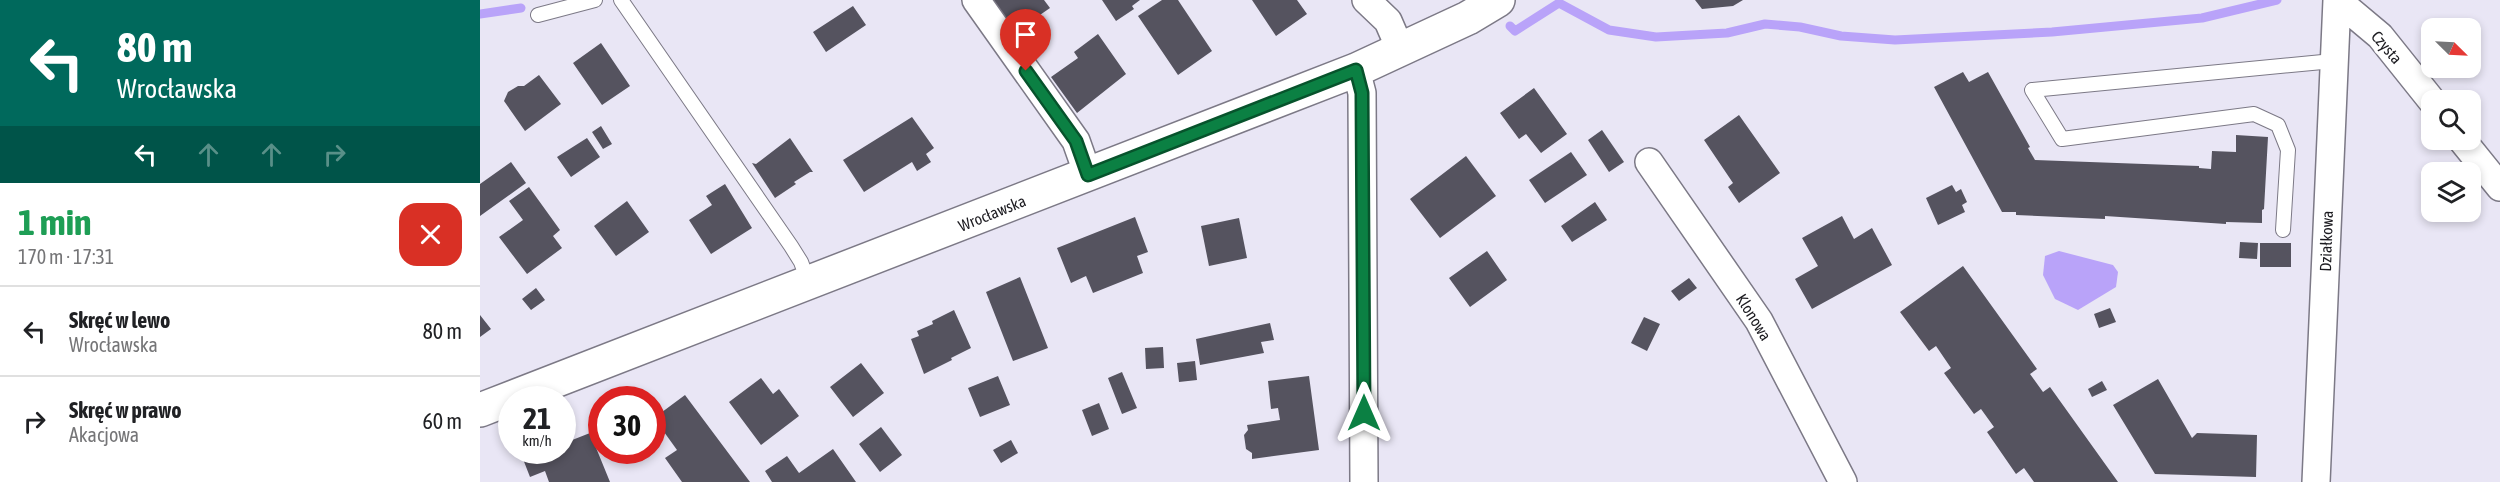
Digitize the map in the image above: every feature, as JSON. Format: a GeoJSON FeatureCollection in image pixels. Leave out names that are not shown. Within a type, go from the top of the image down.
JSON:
{"type":"FeatureCollection","features":[{"type":"Feature","properties":{"kind":"main road","name":"Wrocławska"},"geometry":{"type":"LineString","coordinates":[[480,410],[1356,70],[1468,18],[1498,0]]}},
{"type":"Feature","properties":{"kind":"street"},"geometry":{"type":"LineString","coordinates":[[976,0],[1076,141],[1088,175]]}},
{"type":"Feature","properties":{"kind":"street"},"geometry":{"type":"LineString","coordinates":[[1366,0],[1388,21],[1401,51]]}},
{"type":"Feature","properties":{"kind":"street","name":"Działkowa"},"geometry":{"type":"LineString","coordinates":[[2316,482],[2337,0]]}},
{"type":"Feature","properties":{"kind":"street","name":"Czysta"},"geometry":{"type":"LineString","coordinates":[[2337,0],[2380,36],[2423,90]]}},
{"type":"Feature","properties":{"kind":"street"},"geometry":{"type":"LineString","coordinates":[[1356,70],[1362,93],[1364,482]]}},
{"type":"Feature","properties":{"kind":"street"},"geometry":{"type":"LineString","coordinates":[[2471,150],[2500,187]]}},
{"type":"Feature","properties":{"kind":"street","name":"Klonowa"},"geometry":{"type":"LineString","coordinates":[[1649,162],[1758,321],[1843,482]]}},
{"type":"Feature","properties":{"kind":"lane"},"geometry":{"type":"LineString","coordinates":[[538,15],[595,0]]}},
{"type":"Feature","properties":{"kind":"lane"},"geometry":{"type":"LineString","coordinates":[[621,0],[791,246],[801,262],[809,284]]}},
{"type":"Feature","properties":{"kind":"lane"},"geometry":{"type":"LineString","coordinates":[[2283,230],[2288,150],[2278,125],[2254,114],[2062,139],[2032,90],[2333,61]]}},
{"type":"Feature","properties":{"kind":"shaded area"},"geometry":{"type":"Polygon","coordinates":[[[2059,251],[2113,265],[2118,272],[2116,287],[2078,310],[2055,299],[2043,275],[2045,256],[2059,251]]]}},
{"type":"Feature","properties":{"kind":"building"},"geometry":{"type":"Polygon","coordinates":[[[987,0],[1044,0],[1050,8],[1011,35],[987,0]]]}},
{"type":"Feature","properties":{"kind":"building"},"geometry":{"type":"Polygon","coordinates":[[[1102,0],[1140,0],[1132,6],[1134,9],[1116,21],[1102,0]]]}},
{"type":"Feature","properties":{"kind":"building"},"geometry":{"type":"Polygon","coordinates":[[[1162,0],[1178,0],[1212,51],[1178,75],[1138,16],[1162,0]]]}},
{"type":"Feature","properties":{"kind":"building"},"geometry":{"type":"Polygon","coordinates":[[[1252,0],[1297,0],[1307,14],[1276,36],[1252,0]]]}},
{"type":"Feature","properties":{"kind":"building"},"geometry":{"type":"Polygon","coordinates":[[[1695,0],[1743,0],[1733,6],[1702,9],[1695,0]]]}},
{"type":"Feature","properties":{"kind":"building"},"geometry":{"type":"Polygon","coordinates":[[[853,6],[866,25],[826,52],[813,32],[853,6]]]}},
{"type":"Feature","properties":{"kind":"building"},"geometry":{"type":"Polygon","coordinates":[[[1026,30],[1040,51],[1026,60],[1013,40],[1026,30]]]}},
{"type":"Feature","properties":{"kind":"building"},"geometry":{"type":"Polygon","coordinates":[[[1098,34],[1126,74],[1077,113],[1051,77],[1078,58],[1074,52],[1098,34]]]}},
{"type":"Feature","properties":{"kind":"building"},"geometry":{"type":"Polygon","coordinates":[[[601,43],[630,86],[602,105],[573,63],[601,43]]]}},
{"type":"Feature","properties":{"kind":"building"},"geometry":{"type":"Polygon","coordinates":[[[1963,72],[1969,82],[1988,72],[2035,160],[2199,166],[2199,168],[2211,169],[2212,151],[2236,152],[2236,135],[2268,137],[2262,223],[2226,222],[2226,224],[2105,216],[2105,219],[2016,215],[2016,212],[2002,212],[1934,87],[1963,72]]]}},
{"type":"Feature","properties":{"kind":"building"},"geometry":{"type":"Polygon","coordinates":[[[539,75],[561,104],[525,131],[504,101],[508,92],[518,86],[524,86],[539,75]]]}},
{"type":"Feature","properties":{"kind":"building"},"geometry":{"type":"Polygon","coordinates":[[[1534,88],[1567,134],[1541,153],[1526,134],[1519,139],[1500,113],[1534,88]]]}},
{"type":"Feature","properties":{"kind":"building"},"geometry":{"type":"Polygon","coordinates":[[[1739,115],[1780,173],[1739,203],[1728,187],[1733,183],[1704,140],[1739,115]]]}},
{"type":"Feature","properties":{"kind":"building"},"geometry":{"type":"Polygon","coordinates":[[[912,117],[934,148],[926,154],[931,162],[917,171],[912,162],[864,192],[843,160],[912,117]]]}},
{"type":"Feature","properties":{"kind":"building"},"geometry":{"type":"Polygon","coordinates":[[[601,126],[612,144],[603,149],[592,132],[601,126]]]}},
{"type":"Feature","properties":{"kind":"building"},"geometry":{"type":"Polygon","coordinates":[[[1602,130],[1624,162],[1609,172],[1588,140],[1602,130]]]}},
{"type":"Feature","properties":{"kind":"building"},"geometry":{"type":"Polygon","coordinates":[[[587,138],[600,157],[571,177],[557,157],[587,138]]]}},
{"type":"Feature","properties":{"kind":"building"},"geometry":{"type":"Polygon","coordinates":[[[790,138],[813,172],[794,182],[796,184],[775,198],[752,163],[756,164],[790,138]]]}},
{"type":"Feature","properties":{"kind":"building"},"geometry":{"type":"Polygon","coordinates":[[[1571,152],[1587,175],[1545,203],[1529,180],[1571,152]]]}},
{"type":"Feature","properties":{"kind":"building"},"geometry":{"type":"Polygon","coordinates":[[[1466,156],[1496,196],[1440,238],[1410,199],[1466,156]]]}},
{"type":"Feature","properties":{"kind":"building"},"geometry":{"type":"Polygon","coordinates":[[[511,162],[526,183],[480,216],[480,184],[511,162]]]}},
{"type":"Feature","properties":{"kind":"building"},"geometry":{"type":"Polygon","coordinates":[[[725,184],[752,228],[711,254],[689,220],[712,205],[706,196],[725,184]]]}},
{"type":"Feature","properties":{"kind":"building"},"geometry":{"type":"Polygon","coordinates":[[[1952,185],[1956,192],[1961,189],[1967,202],[1962,205],[1965,212],[1938,225],[1926,198],[1952,185]]]}},
{"type":"Feature","properties":{"kind":"building"},"geometry":{"type":"Polygon","coordinates":[[[529,187],[560,230],[553,236],[562,248],[527,274],[499,237],[523,220],[509,201],[529,187]]]}},
{"type":"Feature","properties":{"kind":"building"},"geometry":{"type":"Polygon","coordinates":[[[627,201],[649,232],[616,256],[594,226],[627,201]]]}},
{"type":"Feature","properties":{"kind":"building"},"geometry":{"type":"Polygon","coordinates":[[[1595,202],[1607,220],[1572,242],[1561,226],[1595,202]]]}},
{"type":"Feature","properties":{"kind":"building"},"geometry":{"type":"Polygon","coordinates":[[[1842,216],[1854,239],[1872,228],[1892,265],[1812,309],[1795,279],[1818,266],[1802,238],[1842,216]]]}},
{"type":"Feature","properties":{"kind":"building"},"geometry":{"type":"Polygon","coordinates":[[[1135,217],[1148,252],[1137,256],[1143,273],[1093,293],[1086,276],[1071,283],[1057,248],[1135,217]]]}},
{"type":"Feature","properties":{"kind":"building"},"geometry":{"type":"Polygon","coordinates":[[[1239,218],[1247,258],[1209,266],[1201,226],[1239,218]]]}},
{"type":"Feature","properties":{"kind":"building"},"geometry":{"type":"Polygon","coordinates":[[[2240,242],[2258,243],[2257,259],[2239,258],[2240,242]]]}},
{"type":"Feature","properties":{"kind":"building"},"geometry":{"type":"Polygon","coordinates":[[[2260,243],[2291,243],[2291,267],[2260,267],[2260,243]]]}},
{"type":"Feature","properties":{"kind":"building"},"geometry":{"type":"Polygon","coordinates":[[[1487,251],[1507,280],[1470,307],[1449,278],[1487,251]]]}},
{"type":"Feature","properties":{"kind":"building"},"geometry":{"type":"Polygon","coordinates":[[[1963,266],[2037,369],[2030,374],[2043,392],[2050,387],[2118,482],[2034,482],[2024,468],[2016,474],[1987,432],[1994,427],[1981,409],[1974,414],[1944,373],[1951,368],[1936,346],[1929,351],[1900,312],[1963,266]]]}},
{"type":"Feature","properties":{"kind":"building"},"geometry":{"type":"Polygon","coordinates":[[[1020,277],[1048,348],[1013,361],[986,292],[1020,277]]]}},
{"type":"Feature","properties":{"kind":"building"},"geometry":{"type":"Polygon","coordinates":[[[1689,278],[1697,288],[1679,301],[1671,291],[1689,278]]]}},
{"type":"Feature","properties":{"kind":"building"},"geometry":{"type":"Polygon","coordinates":[[[536,288],[545,300],[531,310],[522,299],[536,288]]]}},
{"type":"Feature","properties":{"kind":"building"},"geometry":{"type":"Polygon","coordinates":[[[2110,308],[2116,322],[2099,328],[2094,314],[2110,308]]]}},
{"type":"Feature","properties":{"kind":"building"},"geometry":{"type":"Polygon","coordinates":[[[954,310],[971,348],[924,374],[911,339],[919,336],[917,331],[933,324],[932,321],[954,310]]]}},
{"type":"Feature","properties":{"kind":"building"},"geometry":{"type":"Polygon","coordinates":[[[480,315],[491,329],[480,337],[480,315]]]}},
{"type":"Feature","properties":{"kind":"building"},"geometry":{"type":"Polygon","coordinates":[[[1644,317],[1660,324],[1647,351],[1631,343],[1644,317]]]}},
{"type":"Feature","properties":{"kind":"building"},"geometry":{"type":"Polygon","coordinates":[[[1270,323],[1274,340],[1261,342],[1264,353],[1200,365],[1196,339],[1270,323]]]}},
{"type":"Feature","properties":{"kind":"building"},"geometry":{"type":"Polygon","coordinates":[[[1163,347],[1164,368],[1146,369],[1145,348],[1163,347]]]}},
{"type":"Feature","properties":{"kind":"building"},"geometry":{"type":"Polygon","coordinates":[[[1195,361],[1197,380],[1179,382],[1177,363],[1195,361]]]}},
{"type":"Feature","properties":{"kind":"building"},"geometry":{"type":"Polygon","coordinates":[[[861,363],[884,393],[853,417],[830,387],[861,363]]]}},
{"type":"Feature","properties":{"kind":"building"},"geometry":{"type":"Polygon","coordinates":[[[1122,372],[1137,408],[1122,414],[1108,378],[1122,372]]]}},
{"type":"Feature","properties":{"kind":"building"},"geometry":{"type":"Polygon","coordinates":[[[998,376],[1010,405],[980,417],[968,388],[998,376]]]}},
{"type":"Feature","properties":{"kind":"building"},"geometry":{"type":"Polygon","coordinates":[[[1309,376],[1319,450],[1252,459],[1252,453],[1246,449],[1244,435],[1248,430],[1247,425],[1280,420],[1278,408],[1271,409],[1268,381],[1309,376]]]}},
{"type":"Feature","properties":{"kind":"building"},"geometry":{"type":"Polygon","coordinates":[[[761,378],[773,394],[779,389],[799,416],[761,445],[729,402],[761,378]]]}},
{"type":"Feature","properties":{"kind":"building"},"geometry":{"type":"Polygon","coordinates":[[[2158,379],[2192,438],[2197,433],[2257,435],[2256,477],[2155,474],[2113,405],[2158,379]]]}},
{"type":"Feature","properties":{"kind":"building"},"geometry":{"type":"Polygon","coordinates":[[[2102,381],[2107,390],[2092,397],[2088,389],[2102,381]]]}},
{"type":"Feature","properties":{"kind":"building"},"geometry":{"type":"Polygon","coordinates":[[[685,395],[750,482],[682,482],[666,459],[677,450],[666,435],[666,409],[685,395]]]}},
{"type":"Feature","properties":{"kind":"building"},"geometry":{"type":"Polygon","coordinates":[[[1099,403],[1109,429],[1092,436],[1082,410],[1099,403]]]}},
{"type":"Feature","properties":{"kind":"building"},"geometry":{"type":"Polygon","coordinates":[[[881,427],[902,455],[880,472],[859,444],[881,427]]]}},
{"type":"Feature","properties":{"kind":"building"},"geometry":{"type":"Polygon","coordinates":[[[588,434],[588,464],[603,464],[610,482],[549,482],[545,471],[530,477],[525,464],[576,464],[576,438],[588,434]]]}},
{"type":"Feature","properties":{"kind":"building"},"geometry":{"type":"Polygon","coordinates":[[[1011,440],[1018,453],[1001,463],[993,450],[1011,440]]]}},
{"type":"Feature","properties":{"kind":"building"},"geometry":{"type":"Polygon","coordinates":[[[833,449],[856,482],[772,482],[765,471],[787,456],[799,473],[833,449]]]}},
{"type":"Feature","properties":{"kind":"waterway"},"geometry":{"type":"LineString","coordinates":[[1510,26],[1515,31],[1559,3],[1609,30],[1656,37],[1727,33],[1765,24],[1800,27],[1841,36],[1895,40],[2052,32],[2202,18],[2277,0]]}},
{"type":"Feature","properties":{"kind":"waterway"},"geometry":{"type":"LineString","coordinates":[[480,14],[521,8]]}},
{"type":"Feature","properties":{"kind":"route"},"geometry":{"type":"LineString","coordinates":[[1026,71],[1076,141],[1088,175],[1356,70],[1362,93],[1364,413]]}}]}
